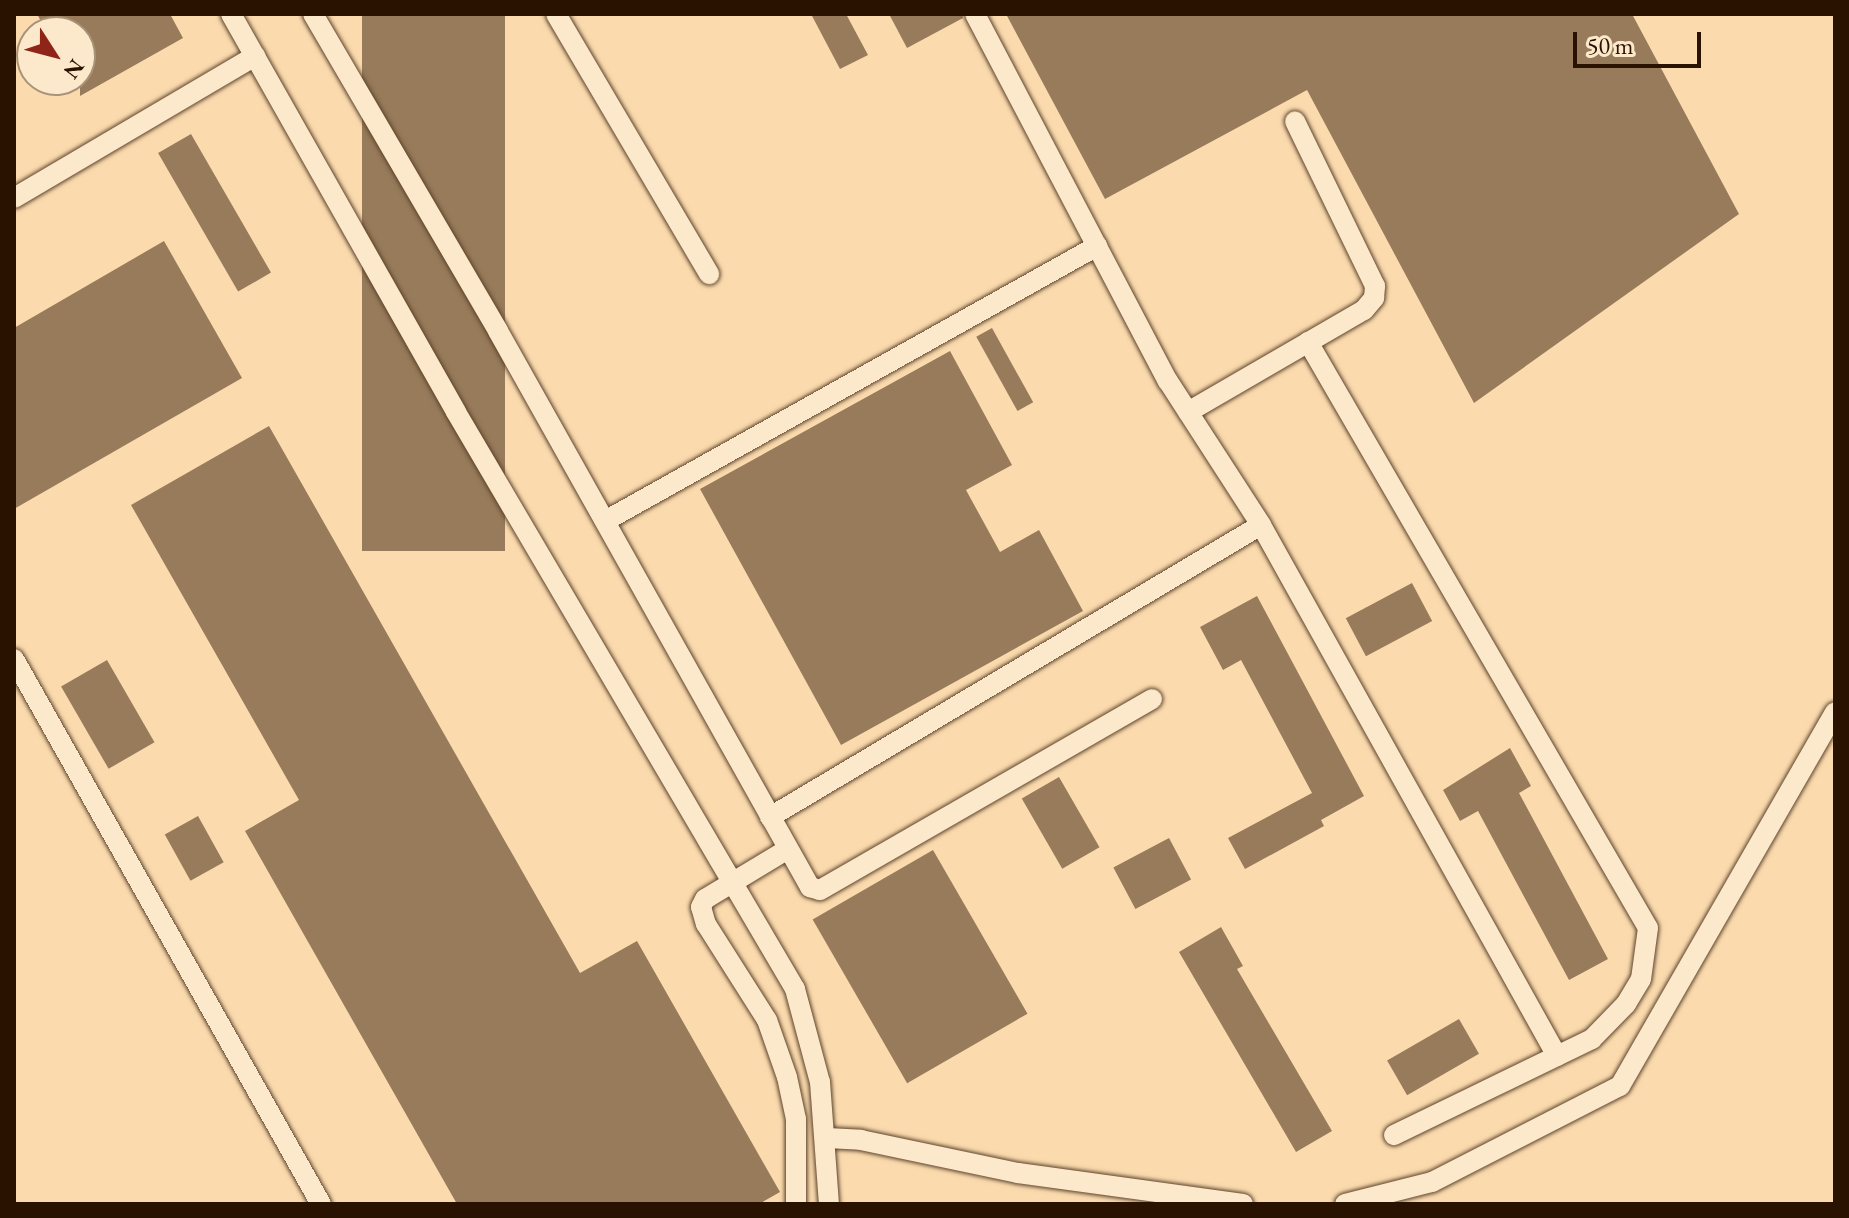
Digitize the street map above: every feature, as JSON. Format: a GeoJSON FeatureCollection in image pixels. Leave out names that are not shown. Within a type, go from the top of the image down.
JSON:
{"type":"FeatureCollection","features":[{"type":"Feature","properties":{"kind":"street"},"geometry":{"type":"LineString","coordinates":[[231,14],[464,425],[802,1002],[827,1138],[829,1204]]}},
{"type":"Feature","properties":{"kind":"street"},"geometry":{"type":"LineString","coordinates":[[313,14],[605,521],[810,887],[820,890],[1152,699]]}},
{"type":"Feature","properties":{"kind":"street"},"geometry":{"type":"LineString","coordinates":[[556,14],[709,274]]}},
{"type":"Feature","properties":{"kind":"street"},"geometry":{"type":"LineString","coordinates":[[975,14],[1188,412],[1261,525],[1557,1056]]}},
{"type":"Feature","properties":{"kind":"street"},"geometry":{"type":"LineString","coordinates":[[14,198],[255,56]]}},
{"type":"Feature","properties":{"kind":"street"},"geometry":{"type":"LineString","coordinates":[[1188,412],[1364,310],[1375,286],[1295,121]]}},
{"type":"Feature","properties":{"kind":"street"},"geometry":{"type":"LineString","coordinates":[[605,521],[1097,246]]}},
{"type":"Feature","properties":{"kind":"street"},"geometry":{"type":"LineString","coordinates":[[1308,342],[1648,928],[1646,960],[1626,1004],[1592,1039],[1394,1135]]}},
{"type":"Feature","properties":{"kind":"street"},"geometry":{"type":"LineString","coordinates":[[770,817],[1261,525]]}},
{"type":"Feature","properties":{"kind":"street"},"geometry":{"type":"LineString","coordinates":[[14,659],[321,1204]]}},
{"type":"Feature","properties":{"kind":"street"},"geometry":{"type":"LineString","coordinates":[[1345,1204],[1432,1182],[1620,1086],[1835,712]]}},
{"type":"Feature","properties":{"kind":"street"},"geometry":{"type":"LineString","coordinates":[[788,849],[733,882],[701,907],[706,924],[767,1020],[787,1077],[796,1119],[796,1204]]}},
{"type":"Feature","properties":{"kind":"street"},"geometry":{"type":"LineString","coordinates":[[827,1138],[861,1140],[1033,1175],[1243,1204]]}},
{"type":"Feature","properties":{"kind":"building"},"geometry":{"type":"Polygon","coordinates":[[[170,14],[183,38],[96,87],[96,16],[38,16],[170,14]]]}},
{"type":"Feature","properties":{"kind":"building"},"geometry":{"type":"Polygon","coordinates":[[[362,14],[505,14],[505,551],[362,551],[362,14]]]}},
{"type":"Feature","properties":{"kind":"building"},"geometry":{"type":"Polygon","coordinates":[[[811,14],[846,14],[868,55],[840,69],[811,14]]]}},
{"type":"Feature","properties":{"kind":"building"},"geometry":{"type":"Polygon","coordinates":[[[889,14],[962,14],[963,18],[907,48],[889,14]]]}},
{"type":"Feature","properties":{"kind":"building"},"geometry":{"type":"Polygon","coordinates":[[[1006,14],[1632,14],[1739,214],[1474,403],[1307,90],[1105,199],[1006,14]]]}},
{"type":"Feature","properties":{"kind":"building"},"geometry":{"type":"Polygon","coordinates":[[[191,134],[271,273],[238,292],[158,153],[191,134]]]}},
{"type":"Feature","properties":{"kind":"building"},"geometry":{"type":"Polygon","coordinates":[[[164,241],[242,378],[14,509],[14,328],[164,241]]]}},
{"type":"Feature","properties":{"kind":"building"},"geometry":{"type":"Polygon","coordinates":[[[992,328],[1033,402],[1017,411],[976,337],[992,328]]]}},
{"type":"Feature","properties":{"kind":"building"},"geometry":{"type":"Polygon","coordinates":[[[950,351],[1012,465],[966,490],[1000,552],[1039,530],[1083,611],[841,745],[700,489],[950,351]]]}},
{"type":"Feature","properties":{"kind":"building"},"geometry":{"type":"Polygon","coordinates":[[[269,426],[580,973],[637,941],[780,1192],[759,1204],[457,1204],[245,831],[299,800],[131,505],[269,426]]]}},
{"type":"Feature","properties":{"kind":"building"},"geometry":{"type":"Polygon","coordinates":[[[1412,583],[1432,621],[1366,656],[1346,618],[1412,583]]]}},
{"type":"Feature","properties":{"kind":"building"},"geometry":{"type":"Polygon","coordinates":[[[1257,596],[1364,796],[1321,820],[1324,826],[1245,869],[1228,838],[1312,793],[1241,660],[1223,670],[1200,627],[1257,596]]]}},
{"type":"Feature","properties":{"kind":"building"},"geometry":{"type":"Polygon","coordinates":[[[107,660],[154,742],[109,769],[61,686],[107,660]]]}},
{"type":"Feature","properties":{"kind":"building"},"geometry":{"type":"Polygon","coordinates":[[[1510,748],[1531,786],[1519,793],[1608,959],[1569,980],[1478,811],[1460,821],[1443,790],[1510,748]]]}},
{"type":"Feature","properties":{"kind":"building"},"geometry":{"type":"Polygon","coordinates":[[[1059,777],[1100,847],[1062,869],[1022,798],[1059,777]]]}},
{"type":"Feature","properties":{"kind":"building"},"geometry":{"type":"Polygon","coordinates":[[[198,816],[224,862],[190,881],[165,834],[198,816]]]}},
{"type":"Feature","properties":{"kind":"building"},"geometry":{"type":"Polygon","coordinates":[[[1169,838],[1191,879],[1135,909],[1113,868],[1169,838]]]}},
{"type":"Feature","properties":{"kind":"building"},"geometry":{"type":"Polygon","coordinates":[[[933,850],[1028,1014],[907,1083],[813,920],[933,850]]]}},
{"type":"Feature","properties":{"kind":"building"},"geometry":{"type":"Polygon","coordinates":[[[1221,927],[1243,966],[1237,969],[1332,1131],[1296,1152],[1179,952],[1221,927]]]}},
{"type":"Feature","properties":{"kind":"building"},"geometry":{"type":"Polygon","coordinates":[[[1459,1019],[1479,1054],[1407,1095],[1387,1060],[1459,1019]]]}}]}
